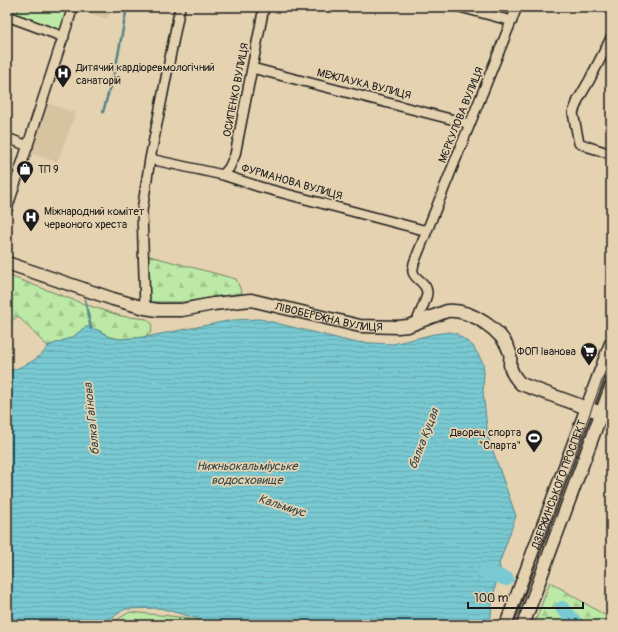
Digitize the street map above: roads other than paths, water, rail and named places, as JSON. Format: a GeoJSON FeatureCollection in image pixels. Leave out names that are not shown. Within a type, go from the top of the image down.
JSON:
{"type":"FeatureCollection","features":[{"type":"Feature","properties":{"kind":"street"},"geometry":{"type":"LineString","coordinates":[[7,209],[73,7]]}},
{"type":"Feature","properties":{"kind":"street"},"geometry":{"type":"LineString","coordinates":[[145,308],[142,211],[150,159],[180,7]]}},
{"type":"Feature","properties":{"kind":"street","name":"ОСИПЕНКО ВУЛИЦЯ"},"geometry":{"type":"LineString","coordinates":[[223,175],[229,168],[235,155],[264,7]]}},
{"type":"Feature","properties":{"kind":"street"},"geometry":{"type":"LineString","coordinates":[[460,7],[512,21]]}},
{"type":"Feature","properties":{"kind":"street","name":"МЄРКУЛОВА ВУЛИЦЯ"},"geometry":{"type":"LineString","coordinates":[[416,323],[427,292],[424,285],[414,276],[412,272],[414,263],[517,7]]}},
{"type":"Feature","properties":{"kind":"street"},"geometry":{"type":"LineString","coordinates":[[7,16],[64,37]]}},
{"type":"Feature","properties":{"kind":"street"},"geometry":{"type":"LineString","coordinates":[[611,38],[578,100],[573,113],[579,144],[611,154]]}},
{"type":"Feature","properties":{"kind":"street","name":"МЕЖЛАУКА ВУЛИЦЯ"},"geometry":{"type":"LineString","coordinates":[[252,68],[470,124]]}},
{"type":"Feature","properties":{"kind":"street"},"geometry":{"type":"LineString","coordinates":[[7,138],[28,146]]}},
{"type":"Feature","properties":{"kind":"street","name":"ФУРМАНОВА ВУЛИЦЯ"},"geometry":{"type":"LineString","coordinates":[[150,159],[223,175],[260,187],[427,231]]}},
{"type":"Feature","properties":{"kind":"street","name":"ЛІВОБЕРЕЖНА ВУЛИЦЯ"},"geometry":{"type":"LineString","coordinates":[[7,263],[113,299],[158,310],[182,310],[213,304],[251,300],[360,326],[398,327],[408,326],[446,311],[453,310],[462,312],[479,320],[497,332],[505,342],[510,354],[510,366],[512,372],[521,384],[606,415]]}},
{"type":"Feature","properties":{"kind":"street","name":"ДЗЕРЖИНСЬКОГО ПРОСПЕКТ"},"geometry":{"type":"LineString","coordinates":[[506,624],[611,343]]}},
{"type":"Feature","properties":{"kind":"street","name":"ДЗЕРЖИНСЬКОГО ПРОСПЕКТ"},"geometry":{"type":"LineString","coordinates":[[523,625],[606,415],[611,387]]}},
{"type":"Feature","properties":{"kind":"water","name":"Нижньокальміуське водосховище"},"geometry":{"type":"Polygon","coordinates":[[[260,319],[352,342],[393,344],[434,334],[450,332],[457,334],[473,346],[483,363],[483,392],[488,437],[516,516],[499,564],[502,577],[496,583],[490,625],[210,625],[189,616],[159,608],[125,609],[101,625],[7,625],[7,372],[36,359],[48,346],[73,337],[85,327],[90,327],[100,331],[109,337],[120,339],[145,337],[233,320],[260,319]]]}},
{"type":"Feature","properties":{"kind":"waterway","name":"балка Гаїнова"},"geometry":{"type":"LineString","coordinates":[[103,112],[116,66],[127,7]]}},
{"type":"Feature","properties":{"kind":"waterway"},"geometry":{"type":"LineString","coordinates":[[85,299],[91,329]]}},
{"type":"Feature","properties":{"kind":"waterway","name":"Кальмиус"},"geometry":{"type":"LineString","coordinates":[[485,572],[507,579]]}},
{"type":"Feature","properties":{"kind":"waterway"},"geometry":{"type":"LineString","coordinates":[[562,608],[578,625]]}},
{"type":"Feature","properties":{"kind":"tram line"},"geometry":{"type":"LineString","coordinates":[[512,625],[611,356]]}},
{"type":"Feature","properties":{"kind":"place","name":"Дитячий кардіоревмологічний санаторій"},"geometry":{"type":"Point","coordinates":[63,88]}},
{"type":"Feature","properties":{"kind":"place","name":"ТП 9"},"geometry":{"type":"Point","coordinates":[25,184]}},
{"type":"Feature","properties":{"kind":"place","name":"Міжнародний комітет червоного хреста"},"geometry":{"type":"Point","coordinates":[31,232]}},
{"type":"Feature","properties":{"kind":"place","name":"ФОП Іванова"},"geometry":{"type":"Point","coordinates":[589,366]}},
{"type":"Feature","properties":{"kind":"place","name":"Дворец спорта \"Спарта\""},"geometry":{"type":"Point","coordinates":[534,453]}},
{"type":"Feature","properties":{"kind":"water label","name":"балка Куцая"},"geometry":{"type":"Point","coordinates":[424,439]}}]}
